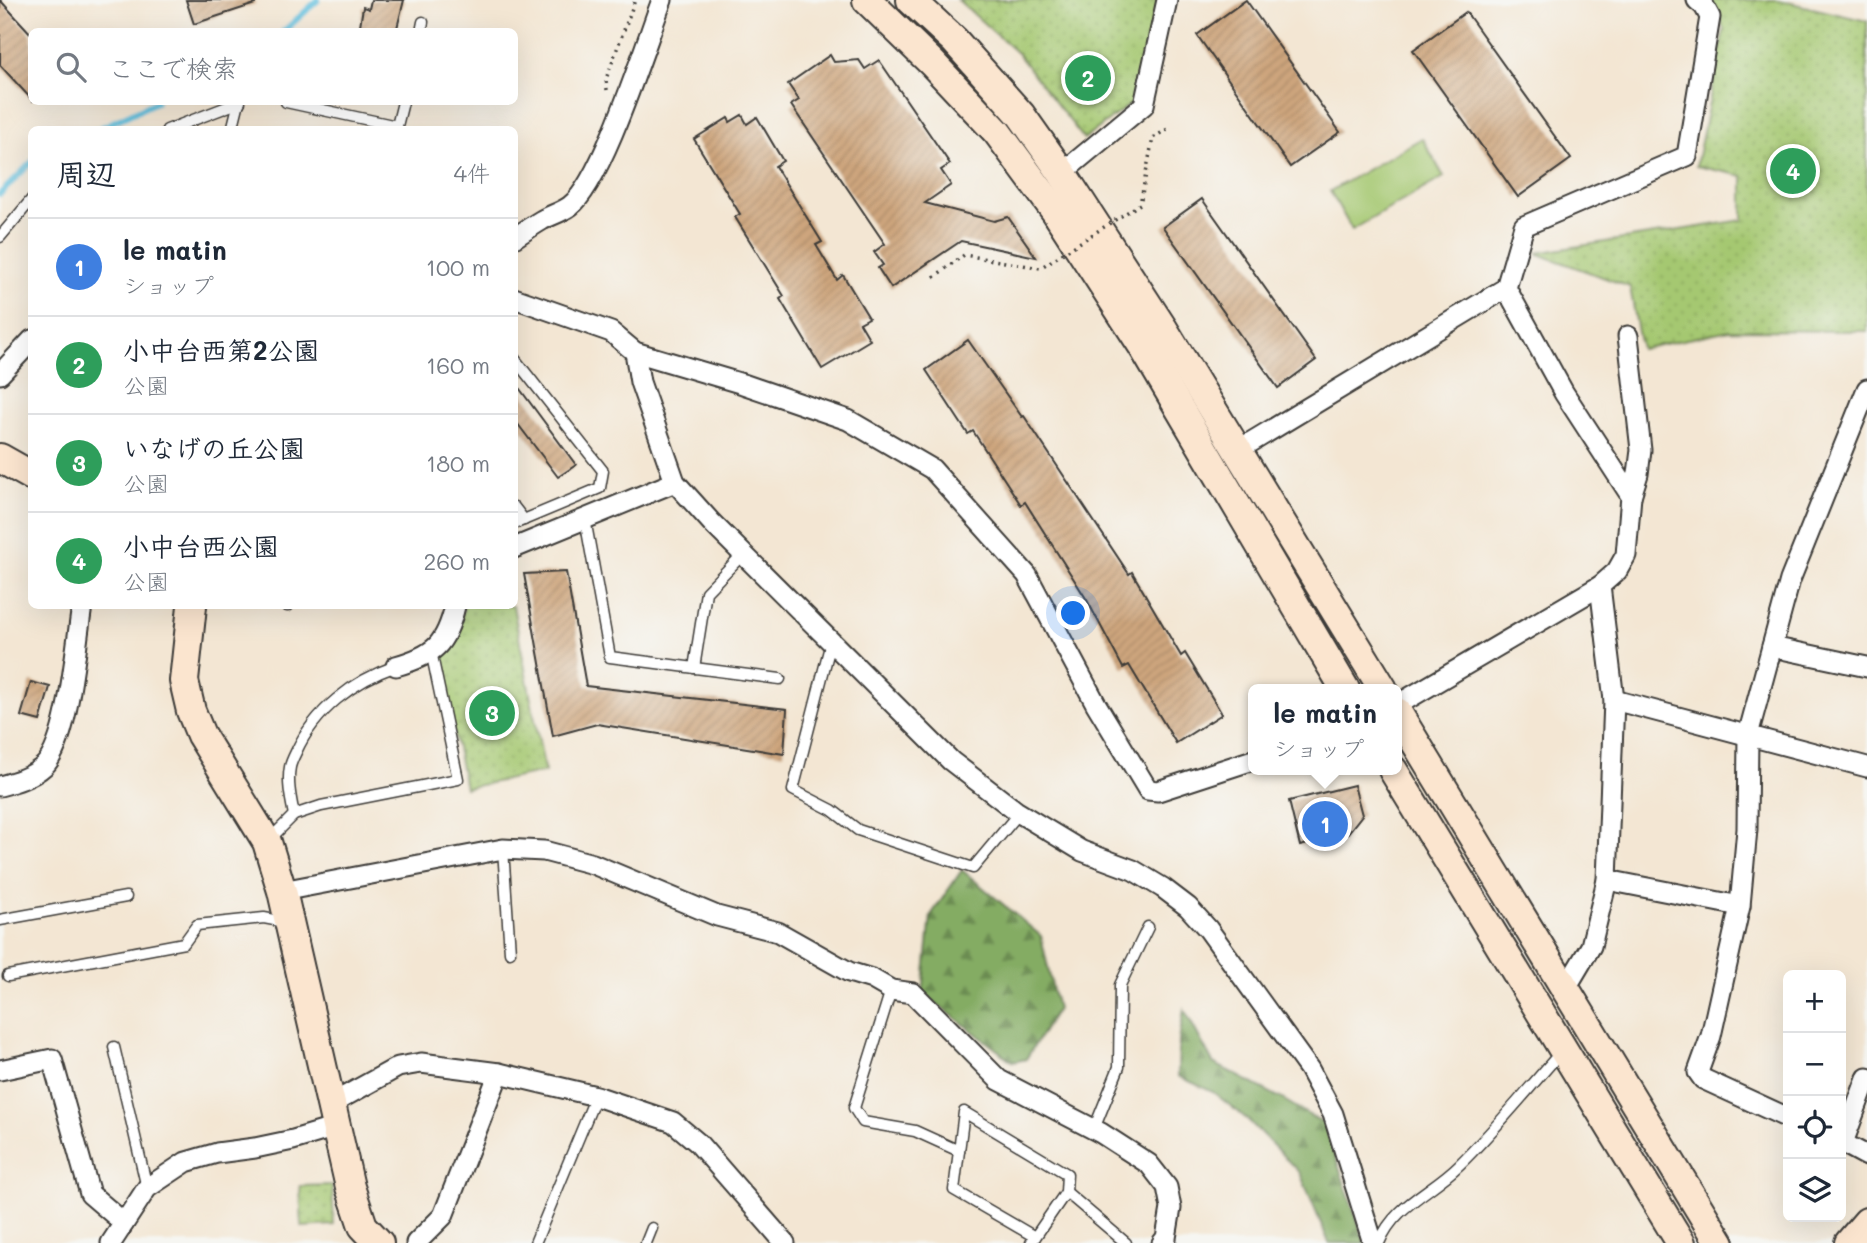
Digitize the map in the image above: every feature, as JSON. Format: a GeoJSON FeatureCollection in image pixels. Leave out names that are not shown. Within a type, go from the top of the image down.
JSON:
{"type":"FeatureCollection","features":[{"type":"Feature","properties":{"kind":"street"},"geometry":{"type":"LineString","coordinates":[[518,235],[571,205],[586,189],[621,110],[662,0]]}},
{"type":"Feature","properties":{"kind":"street"},"geometry":{"type":"LineString","coordinates":[[867,0],[932,63],[997,132],[1056,212],[1142,345],[1342,684]]}},
{"type":"Feature","properties":{"kind":"street"},"geometry":{"type":"LineString","coordinates":[[911,0],[954,40],[1021,115],[1062,173],[1238,450],[1380,684]]}},
{"type":"Feature","properties":{"kind":"street"},"geometry":{"type":"LineString","coordinates":[[1062,173],[1144,104],[1167,0]]}},
{"type":"Feature","properties":{"kind":"street"},"geometry":{"type":"LineString","coordinates":[[1238,450],[1506,288],[1524,226],[1687,156],[1710,17],[1697,0]]}},
{"type":"Feature","properties":{"kind":"street"},"geometry":{"type":"LineString","coordinates":[[1506,288],[1564,393],[1631,496]]}},
{"type":"Feature","properties":{"kind":"street"},"geometry":{"type":"LineString","coordinates":[[518,299],[611,332],[635,352],[743,384],[848,420],[932,468],[1027,575],[1096,704],[1147,790],[1158,792],[1248,762]]}},
{"type":"Feature","properties":{"kind":"street"},"geometry":{"type":"LineString","coordinates":[[1402,702],[1600,586],[1617,571],[1626,555],[1631,496],[1638,474],[1641,450],[1628,336]]}},
{"type":"Feature","properties":{"kind":"street"},"geometry":{"type":"LineString","coordinates":[[0,373],[28,344]]}},
{"type":"Feature","properties":{"kind":"street"},"geometry":{"type":"LineString","coordinates":[[635,352],[640,382],[675,482],[743,554],[951,761],[1019,813],[1082,851],[1133,870],[1163,888],[1188,907],[1209,929],[1309,1069],[1327,1103],[1373,1243]]}},
{"type":"Feature","properties":{"kind":"street"},"geometry":{"type":"LineString","coordinates":[[1783,1116],[1703,1079],[1698,1072],[1711,1036],[1740,906],[1747,829],[1748,735],[1790,580],[1867,389]]}},
{"type":"Feature","properties":{"kind":"street"},"geometry":{"type":"LineString","coordinates":[[0,457],[28,474]]}},
{"type":"Feature","properties":{"kind":"street"},"geometry":{"type":"LineString","coordinates":[[518,546],[675,482]]}},
{"type":"Feature","properties":{"kind":"street"},"geometry":{"type":"LineString","coordinates":[[1566,988],[1591,946],[1607,880],[1614,700],[1600,586]]}},
{"type":"Feature","properties":{"kind":"street"},"geometry":{"type":"LineString","coordinates":[[0,786],[19,781],[44,766],[57,747],[65,717],[82,609]]}},
{"type":"Feature","properties":{"kind":"street"},"geometry":{"type":"LineString","coordinates":[[192,609],[184,681],[191,711],[201,735],[267,842],[282,891],[350,1187],[363,1226],[379,1243]]}},
{"type":"Feature","properties":{"kind":"street"},"geometry":{"type":"LineString","coordinates":[[396,666],[415,661],[431,651],[449,632],[454,609]]}},
{"type":"Feature","properties":{"kind":"street"},"geometry":{"type":"LineString","coordinates":[[1772,647],[1867,667]]}},
{"type":"Feature","properties":{"kind":"street"},"geometry":{"type":"LineString","coordinates":[[1614,700],[1867,766]]}},
{"type":"Feature","properties":{"kind":"street"},"geometry":{"type":"LineString","coordinates":[[1402,720],[1720,1243]]}},
{"type":"Feature","properties":{"kind":"street"},"geometry":{"type":"LineString","coordinates":[[1396,775],[1681,1243]]}},
{"type":"Feature","properties":{"kind":"street"},"geometry":{"type":"LineString","coordinates":[[282,891],[503,849],[544,851],[593,864],[718,916],[778,932],[849,972],[872,979],[891,990],[914,993],[999,1080],[1094,1129],[1149,1164],[1167,1187],[1171,1208],[1166,1238],[1162,1243]]}},
{"type":"Feature","properties":{"kind":"street"},"geometry":{"type":"LineString","coordinates":[[1607,880],[1740,906]]}},
{"type":"Feature","properties":{"kind":"street"},"geometry":{"type":"LineString","coordinates":[[0,1070],[52,1059],[90,1194],[124,1223]]}},
{"type":"Feature","properties":{"kind":"street"},"geometry":{"type":"LineString","coordinates":[[111,1243],[147,1188],[186,1162],[216,1153],[255,1149],[293,1140],[333,1115],[398,1067],[421,1063],[499,1073],[596,1096],[673,1122],[698,1143],[785,1243]]}},
{"type":"Feature","properties":{"kind":"street"},"geometry":{"type":"LineString","coordinates":[[416,1243],[443,1216],[499,1073]]}},
{"type":"Feature","properties":{"kind":"street"},"geometry":{"type":"LineString","coordinates":[[1846,1132],[1867,1079]]}},
{"type":"Feature","properties":{"kind":"street"},"geometry":{"type":"LineString","coordinates":[[1846,1144],[1867,1156]]}},
{"type":"Feature","properties":{"kind":"street"},"geometry":{"type":"LineString","coordinates":[[1849,1243],[1867,1222]]}},
{"type":"Feature","properties":{"kind":"lane"},"geometry":{"type":"LineString","coordinates":[[177,126],[232,105]]}},
{"type":"Feature","properties":{"kind":"lane"},"geometry":{"type":"LineString","coordinates":[[233,126],[239,105]]}},
{"type":"Feature","properties":{"kind":"lane"},"geometry":{"type":"LineString","coordinates":[[300,105],[397,126],[402,105]]}},
{"type":"Feature","properties":{"kind":"lane"},"geometry":{"type":"LineString","coordinates":[[0,237],[28,204]]}},
{"type":"Feature","properties":{"kind":"lane"},"geometry":{"type":"LineString","coordinates":[[518,363],[603,471],[600,488],[519,522]]}},
{"type":"Feature","properties":{"kind":"lane"},"geometry":{"type":"LineString","coordinates":[[585,519],[610,657],[780,679]]}},
{"type":"Feature","properties":{"kind":"lane"},"geometry":{"type":"LineString","coordinates":[[695,668],[706,592],[743,554]]}},
{"type":"Feature","properties":{"kind":"lane"},"geometry":{"type":"LineString","coordinates":[[831,642],[793,790],[832,810],[858,830],[973,868],[1019,813]]}},
{"type":"Feature","properties":{"kind":"lane"},"geometry":{"type":"LineString","coordinates":[[267,842],[294,815],[321,806],[458,779],[431,651]]}},
{"type":"Feature","properties":{"kind":"lane"},"geometry":{"type":"LineString","coordinates":[[294,815],[290,766],[304,736],[346,691],[372,675],[396,666]]}},
{"type":"Feature","properties":{"kind":"lane"},"geometry":{"type":"LineString","coordinates":[[503,849],[510,952]]}},
{"type":"Feature","properties":{"kind":"lane"},"geometry":{"type":"LineString","coordinates":[[0,920],[126,897]]}},
{"type":"Feature","properties":{"kind":"lane"},"geometry":{"type":"LineString","coordinates":[[8,975],[184,943],[197,925],[264,918],[289,923]]}},
{"type":"Feature","properties":{"kind":"lane"},"geometry":{"type":"LineString","coordinates":[[1094,1129],[1119,1067],[1120,985],[1148,927]]}},
{"type":"Feature","properties":{"kind":"lane"},"geometry":{"type":"LineString","coordinates":[[891,990],[854,1108],[863,1122],[915,1131],[959,1151]]}},
{"type":"Feature","properties":{"kind":"lane"},"geometry":{"type":"LineString","coordinates":[[114,1047],[147,1188]]}},
{"type":"Feature","properties":{"kind":"lane"},"geometry":{"type":"LineString","coordinates":[[1379,1243],[1400,1211],[1458,1166],[1564,1049]]}},
{"type":"Feature","properties":{"kind":"lane"},"geometry":{"type":"LineString","coordinates":[[535,1243],[596,1096]]}},
{"type":"Feature","properties":{"kind":"lane"},"geometry":{"type":"LineString","coordinates":[[964,1112],[1067,1174],[1066,1192],[1033,1240],[954,1190],[959,1151],[964,1112]]}},
{"type":"Feature","properties":{"kind":"lane"},"geometry":{"type":"LineString","coordinates":[[1066,1192],[1126,1243]]}},
{"type":"Feature","properties":{"kind":"lane"},"geometry":{"type":"LineString","coordinates":[[646,1243],[652,1228]]}},
{"type":"Feature","properties":{"kind":"path"},"geometry":{"type":"LineString","coordinates":[[621,110],[607,92],[606,79],[635,0]]}},
{"type":"Feature","properties":{"kind":"path"},"geometry":{"type":"LineString","coordinates":[[934,277],[964,255],[1040,268],[1140,204],[1153,138],[1169,128]]}},
{"type":"Feature","properties":{"kind":"green space"},"geometry":{"type":"Polygon","coordinates":[[[958,0],[1158,0],[1133,102],[1084,139],[1017,53],[958,0]]]}},
{"type":"Feature","properties":{"kind":"green space"},"geometry":{"type":"Polygon","coordinates":[[[1711,0],[1779,0],[1867,21],[1867,331],[1729,330],[1641,349],[1630,287],[1536,253],[1743,220],[1743,176],[1696,166],[1724,30],[1711,0]]]}},
{"type":"Feature","properties":{"kind":"green space"},"geometry":{"type":"Polygon","coordinates":[[[1422,138],[1444,177],[1352,230],[1330,191],[1422,138]]]}},
{"type":"Feature","properties":{"kind":"green space"},"geometry":{"type":"Polygon","coordinates":[[[463,609],[514,609],[545,772],[465,788],[438,654],[457,633],[463,609]]]}},
{"type":"Feature","properties":{"kind":"green space"},"geometry":{"type":"Polygon","coordinates":[[[962,870],[1041,936],[1057,1009],[1026,1059],[1013,1062],[923,993],[931,915],[962,870]]]}},
{"type":"Feature","properties":{"kind":"green space"},"geometry":{"type":"Polygon","coordinates":[[[1184,1009],[1213,1063],[1324,1124],[1365,1243],[1329,1243],[1300,1173],[1248,1120],[1213,1092],[1178,1076],[1179,1040],[1184,1009]]]}},
{"type":"Feature","properties":{"kind":"green space"},"geometry":{"type":"Polygon","coordinates":[[[332,1185],[334,1225],[302,1227],[300,1186],[332,1185]]]}},
{"type":"Feature","properties":{"kind":"building"},"geometry":{"type":"Polygon","coordinates":[[[0,0],[28,31],[28,96],[0,65],[0,0]]]}},
{"type":"Feature","properties":{"kind":"building"},"geometry":{"type":"Polygon","coordinates":[[[186,0],[255,0],[255,4],[194,24],[186,0]]]}},
{"type":"Feature","properties":{"kind":"building"},"geometry":{"type":"Polygon","coordinates":[[[371,0],[404,0],[397,28],[360,28],[363,7],[369,9],[371,0]]]}},
{"type":"Feature","properties":{"kind":"building"},"geometry":{"type":"Polygon","coordinates":[[[1246,0],[1340,132],[1290,167],[1197,35],[1246,0]]]}},
{"type":"Feature","properties":{"kind":"building"},"geometry":{"type":"Polygon","coordinates":[[[1466,12],[1571,159],[1518,197],[1413,50],[1466,12]]]}},
{"type":"Feature","properties":{"kind":"building"},"geometry":{"type":"Polygon","coordinates":[[[830,55],[834,62],[859,60],[865,69],[879,60],[950,164],[941,170],[951,185],[925,203],[994,221],[1008,217],[1036,257],[961,241],[891,288],[878,268],[883,265],[874,252],[885,244],[791,105],[799,100],[788,84],[830,55]]]}},
{"type":"Feature","properties":{"kind":"building"},"geometry":{"type":"Polygon","coordinates":[[[742,115],[747,124],[757,117],[783,161],[775,166],[822,242],[816,245],[837,280],[843,275],[869,318],[860,323],[870,340],[822,369],[780,299],[784,296],[735,217],[740,214],[694,139],[728,118],[730,122],[742,115]]]}},
{"type":"Feature","properties":{"kind":"building"},"geometry":{"type":"Polygon","coordinates":[[[1202,199],[1316,360],[1278,388],[1163,227],[1202,199]]]}},
{"type":"Feature","properties":{"kind":"building"},"geometry":{"type":"Polygon","coordinates":[[[968,340],[1022,417],[1024,416],[1129,574],[1132,572],[1181,656],[1185,653],[1222,714],[1176,743],[1129,665],[1123,668],[1087,600],[1025,502],[1021,505],[973,431],[968,434],[926,370],[968,340]]]}},
{"type":"Feature","properties":{"kind":"building"},"geometry":{"type":"Polygon","coordinates":[[[518,386],[576,465],[558,477],[518,424],[518,386]]]}},
{"type":"Feature","properties":{"kind":"building"},"geometry":{"type":"Polygon","coordinates":[[[566,572],[586,686],[787,709],[784,754],[597,724],[553,736],[524,574],[566,572]]]}},
{"type":"Feature","properties":{"kind":"building"},"geometry":{"type":"Polygon","coordinates":[[[31,682],[50,687],[40,721],[21,716],[31,682]]]}},
{"type":"Feature","properties":{"kind":"building"},"geometry":{"type":"Polygon","coordinates":[[[1354,785],[1362,815],[1347,834],[1300,846],[1289,801],[1354,785]]]}},
{"type":"Feature","properties":{"kind":"waterway"},"geometry":{"type":"LineString","coordinates":[[287,28],[318,0]]}},
{"type":"Feature","properties":{"kind":"waterway"},"geometry":{"type":"LineString","coordinates":[[105,126],[150,105]]}},
{"type":"Feature","properties":{"kind":"waterway"},"geometry":{"type":"LineString","coordinates":[[0,194],[28,166]]}},
{"type":"Feature","properties":{"kind":"place","name":"小中台西第2公園"},"geometry":{"type":"Point","coordinates":[1088,78]}},
{"type":"Feature","properties":{"kind":"place","name":"小中台西公園"},"geometry":{"type":"Point","coordinates":[1793,171]}},
{"type":"Feature","properties":{"kind":"place","name":"いなげの丘公園"},"geometry":{"type":"Point","coordinates":[492,713]}},
{"type":"Feature","properties":{"kind":"place","name":"le matin"},"geometry":{"type":"Point","coordinates":[1325,824]}}]}
